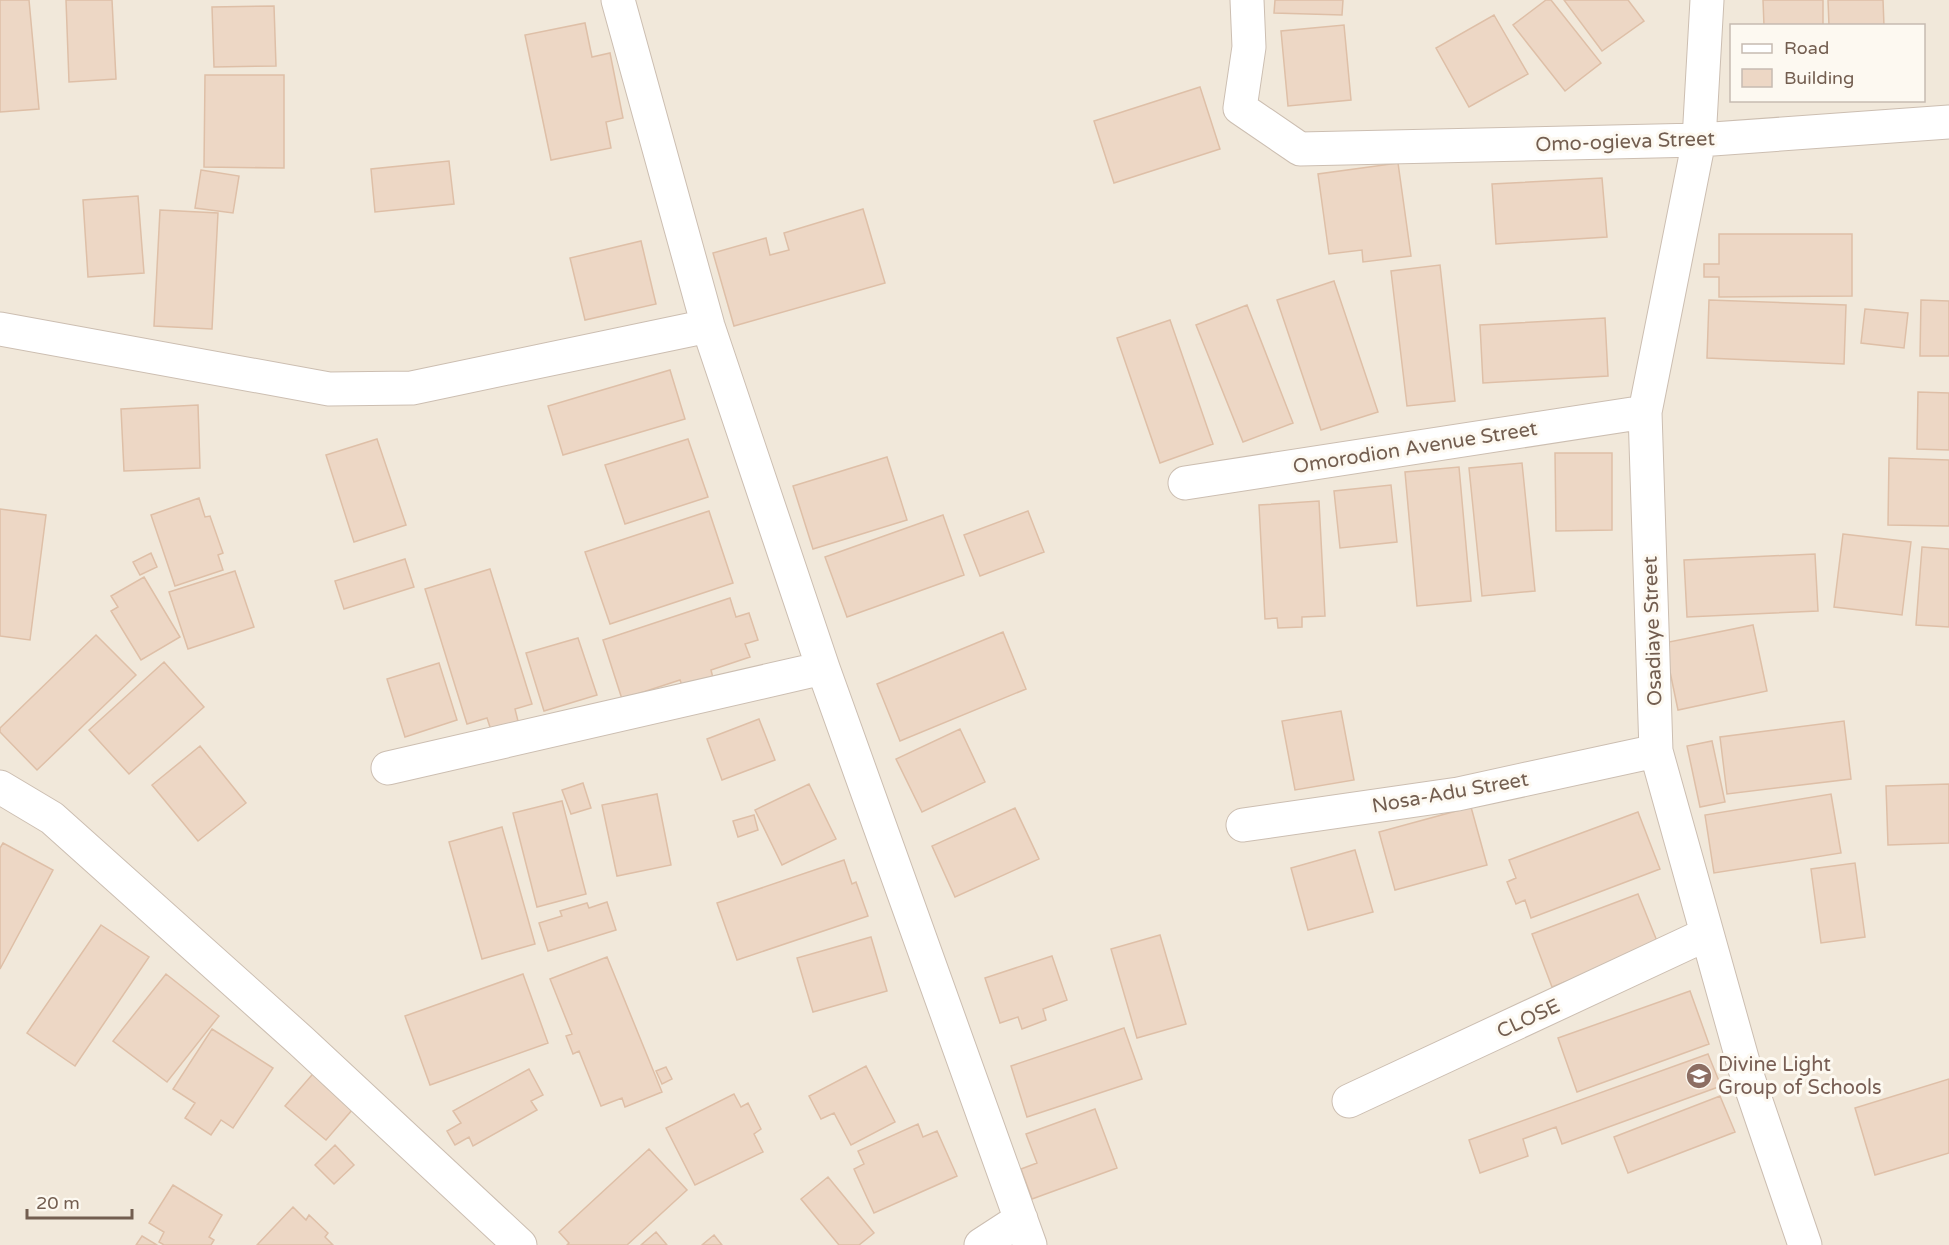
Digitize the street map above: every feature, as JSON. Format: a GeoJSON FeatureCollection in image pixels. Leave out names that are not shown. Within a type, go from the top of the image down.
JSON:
{"type":"FeatureCollection","features":[{"type":"Feature","properties":{"kind":"street"},"geometry":{"type":"LineString","coordinates":[[618,0],[708,326],[823,668],[1026,1232],[981,1245]]}},
{"type":"Feature","properties":{"kind":"street","name":"Omo-ogieva Street"},"geometry":{"type":"LineString","coordinates":[[1247,0],[1249,47],[1240,108],[1300,149],[1699,140],[1949,122]]}},
{"type":"Feature","properties":{"kind":"street","name":"Osadiaye Street"},"geometry":{"type":"LineString","coordinates":[[1707,0],[1699,140],[1645,412],[1656,751],[1745,1069],[1805,1245]]}},
{"type":"Feature","properties":{"kind":"street"},"geometry":{"type":"LineString","coordinates":[[0,328],[328,389],[412,388],[708,326]]}},
{"type":"Feature","properties":{"kind":"street","name":"Omorodion Avenue Street"},"geometry":{"type":"LineString","coordinates":[[1185,483],[1645,412]]}},
{"type":"Feature","properties":{"kind":"street"},"geometry":{"type":"LineString","coordinates":[[388,768],[823,668]]}},
{"type":"Feature","properties":{"kind":"street","name":"Nosa-Adu Street"},"geometry":{"type":"LineString","coordinates":[[1243,825],[1458,794],[1656,751]]}},
{"type":"Feature","properties":{"kind":"street"},"geometry":{"type":"LineString","coordinates":[[0,787],[52,818],[301,1041],[520,1245]]}},
{"type":"Feature","properties":{"kind":"street","name":"CLOSE"},"geometry":{"type":"LineString","coordinates":[[1349,1101],[1707,934]]}},
{"type":"Feature","properties":{"kind":"shaded area"},"geometry":{"type":"Polygon","coordinates":[[[0,0],[1949,0],[1949,1245],[0,1245],[0,0]]]}},
{"type":"Feature","properties":{"kind":"building"},"geometry":{"type":"Polygon","coordinates":[[[0,0],[29,0],[39,109],[0,112],[0,0]]]}},
{"type":"Feature","properties":{"kind":"building"},"geometry":{"type":"Polygon","coordinates":[[[66,0],[112,0],[116,79],[69,82],[66,0]]]}},
{"type":"Feature","properties":{"kind":"building"},"geometry":{"type":"Polygon","coordinates":[[[1275,0],[1343,0],[1342,15],[1274,13],[1275,0]]]}},
{"type":"Feature","properties":{"kind":"building"},"geometry":{"type":"Polygon","coordinates":[[[1546,0],[1551,0],[1601,63],[1565,91],[1513,25],[1546,0]]]}},
{"type":"Feature","properties":{"kind":"building"},"geometry":{"type":"Polygon","coordinates":[[[1564,0],[1628,0],[1644,21],[1602,51],[1564,0]]]}},
{"type":"Feature","properties":{"kind":"building"},"geometry":{"type":"Polygon","coordinates":[[[1763,0],[1823,0],[1823,24],[1764,24],[1763,0]]]}},
{"type":"Feature","properties":{"kind":"building"},"geometry":{"type":"Polygon","coordinates":[[[1828,0],[1883,0],[1884,24],[1829,24],[1828,0]]]}},
{"type":"Feature","properties":{"kind":"building"},"geometry":{"type":"Polygon","coordinates":[[[274,6],[276,66],[214,67],[212,7],[274,6]]]}},
{"type":"Feature","properties":{"kind":"building"},"geometry":{"type":"Polygon","coordinates":[[[1494,15],[1528,74],[1469,107],[1436,48],[1494,15]]]}},
{"type":"Feature","properties":{"kind":"building"},"geometry":{"type":"Polygon","coordinates":[[[585,23],[592,57],[610,53],[623,118],[606,122],[611,148],[551,160],[525,35],[585,23]]]}},
{"type":"Feature","properties":{"kind":"building"},"geometry":{"type":"Polygon","coordinates":[[[1344,25],[1351,100],[1288,106],[1281,31],[1344,25]]]}},
{"type":"Feature","properties":{"kind":"building"},"geometry":{"type":"Polygon","coordinates":[[[205,75],[284,75],[284,168],[204,167],[205,75]]]}},
{"type":"Feature","properties":{"kind":"building"},"geometry":{"type":"Polygon","coordinates":[[[1200,87],[1220,149],[1114,183],[1094,121],[1200,87]]]}},
{"type":"Feature","properties":{"kind":"building"},"geometry":{"type":"Polygon","coordinates":[[[449,161],[454,204],[375,212],[371,169],[449,161]]]}},
{"type":"Feature","properties":{"kind":"building"},"geometry":{"type":"Polygon","coordinates":[[[1398,163],[1411,256],[1363,262],[1362,250],[1329,254],[1318,174],[1398,163]]]}},
{"type":"Feature","properties":{"kind":"building"},"geometry":{"type":"Polygon","coordinates":[[[201,170],[239,176],[233,213],[195,208],[201,170]]]}},
{"type":"Feature","properties":{"kind":"building"},"geometry":{"type":"Polygon","coordinates":[[[1602,178],[1607,237],[1496,244],[1492,184],[1602,178]]]}},
{"type":"Feature","properties":{"kind":"building"},"geometry":{"type":"Polygon","coordinates":[[[138,196],[144,273],[88,277],[83,200],[138,196]]]}},
{"type":"Feature","properties":{"kind":"building"},"geometry":{"type":"Polygon","coordinates":[[[863,209],[885,283],[734,326],[713,253],[766,238],[770,255],[789,250],[784,233],[863,209]]]}},
{"type":"Feature","properties":{"kind":"building"},"geometry":{"type":"Polygon","coordinates":[[[160,210],[218,213],[212,329],[154,326],[160,210]]]}},
{"type":"Feature","properties":{"kind":"building"},"geometry":{"type":"Polygon","coordinates":[[[1719,234],[1852,234],[1852,296],[1719,297],[1719,277],[1704,277],[1704,264],[1719,264],[1719,234]]]}},
{"type":"Feature","properties":{"kind":"building"},"geometry":{"type":"Polygon","coordinates":[[[641,241],[656,304],[585,320],[570,258],[641,241]]]}},
{"type":"Feature","properties":{"kind":"building"},"geometry":{"type":"Polygon","coordinates":[[[1440,265],[1455,401],[1407,406],[1391,271],[1440,265]]]}},
{"type":"Feature","properties":{"kind":"building"},"geometry":{"type":"Polygon","coordinates":[[[1334,281],[1378,412],[1321,430],[1277,300],[1334,281]]]}},
{"type":"Feature","properties":{"kind":"building"},"geometry":{"type":"Polygon","coordinates":[[[1709,300],[1846,305],[1844,364],[1707,358],[1709,300]]]}},
{"type":"Feature","properties":{"kind":"building"},"geometry":{"type":"Polygon","coordinates":[[[1921,300],[1949,301],[1949,356],[1920,356],[1921,300]]]}},
{"type":"Feature","properties":{"kind":"building"},"geometry":{"type":"Polygon","coordinates":[[[1247,305],[1293,423],[1243,442],[1196,325],[1247,305]]]}},
{"type":"Feature","properties":{"kind":"building"},"geometry":{"type":"Polygon","coordinates":[[[1865,309],[1908,313],[1904,348],[1861,343],[1865,309]]]}},
{"type":"Feature","properties":{"kind":"building"},"geometry":{"type":"Polygon","coordinates":[[[1605,318],[1608,376],[1483,383],[1480,325],[1605,318]]]}},
{"type":"Feature","properties":{"kind":"building"},"geometry":{"type":"Polygon","coordinates":[[[1170,320],[1213,444],[1160,463],[1117,338],[1170,320]]]}},
{"type":"Feature","properties":{"kind":"building"},"geometry":{"type":"Polygon","coordinates":[[[670,370],[685,419],[563,455],[548,406],[670,370]]]}},
{"type":"Feature","properties":{"kind":"building"},"geometry":{"type":"Polygon","coordinates":[[[1918,392],[1949,393],[1949,450],[1917,449],[1918,392]]]}},
{"type":"Feature","properties":{"kind":"building"},"geometry":{"type":"Polygon","coordinates":[[[198,405],[200,468],[124,471],[121,409],[198,405]]]}},
{"type":"Feature","properties":{"kind":"building"},"geometry":{"type":"Polygon","coordinates":[[[377,439],[406,525],[354,542],[326,455],[377,439]]]}},
{"type":"Feature","properties":{"kind":"building"},"geometry":{"type":"Polygon","coordinates":[[[688,439],[708,497],[625,524],[605,465],[688,439]]]}},
{"type":"Feature","properties":{"kind":"building"},"geometry":{"type":"Polygon","coordinates":[[[1555,453],[1612,453],[1612,530],[1556,531],[1555,453]]]}},
{"type":"Feature","properties":{"kind":"building"},"geometry":{"type":"Polygon","coordinates":[[[887,457],[907,520],[813,549],[793,486],[887,457]]]}},
{"type":"Feature","properties":{"kind":"building"},"geometry":{"type":"Polygon","coordinates":[[[1889,458],[1949,460],[1949,526],[1888,525],[1889,458]]]}},
{"type":"Feature","properties":{"kind":"building"},"geometry":{"type":"Polygon","coordinates":[[[1522,463],[1535,591],[1482,596],[1469,468],[1522,463]]]}},
{"type":"Feature","properties":{"kind":"building"},"geometry":{"type":"Polygon","coordinates":[[[1459,467],[1471,601],[1417,606],[1405,472],[1459,467]]]}},
{"type":"Feature","properties":{"kind":"building"},"geometry":{"type":"Polygon","coordinates":[[[1391,485],[1397,542],[1340,548],[1334,491],[1391,485]]]}},
{"type":"Feature","properties":{"kind":"building"},"geometry":{"type":"Polygon","coordinates":[[[199,498],[205,517],[210,516],[223,553],[218,555],[223,570],[175,586],[151,515],[199,498]]]}},
{"type":"Feature","properties":{"kind":"building"},"geometry":{"type":"Polygon","coordinates":[[[1319,501],[1325,616],[1302,617],[1302,627],[1278,628],[1277,618],[1265,619],[1259,505],[1319,501]]]}},
{"type":"Feature","properties":{"kind":"building"},"geometry":{"type":"Polygon","coordinates":[[[0,509],[46,515],[30,640],[0,636],[0,509]]]}},
{"type":"Feature","properties":{"kind":"building"},"geometry":{"type":"Polygon","coordinates":[[[709,511],[733,583],[610,624],[585,552],[709,511]]]}},
{"type":"Feature","properties":{"kind":"building"},"geometry":{"type":"Polygon","coordinates":[[[1028,511],[1044,552],[980,576],[964,535],[1028,511]]]}},
{"type":"Feature","properties":{"kind":"building"},"geometry":{"type":"Polygon","coordinates":[[[943,515],[964,575],[847,617],[825,557],[943,515]]]}},
{"type":"Feature","properties":{"kind":"building"},"geometry":{"type":"Polygon","coordinates":[[[1843,534],[1911,542],[1902,615],[1834,607],[1843,534]]]}},
{"type":"Feature","properties":{"kind":"building"},"geometry":{"type":"Polygon","coordinates":[[[1922,547],[1949,549],[1949,627],[1916,625],[1922,547]]]}},
{"type":"Feature","properties":{"kind":"building"},"geometry":{"type":"Polygon","coordinates":[[[151,553],[157,567],[140,575],[133,562],[151,553]]]}},
{"type":"Feature","properties":{"kind":"building"},"geometry":{"type":"Polygon","coordinates":[[[1815,554],[1818,611],[1687,617],[1684,560],[1815,554]]]}},
{"type":"Feature","properties":{"kind":"building"},"geometry":{"type":"Polygon","coordinates":[[[405,559],[414,587],[344,609],[335,581],[405,559]]]}},
{"type":"Feature","properties":{"kind":"building"},"geometry":{"type":"Polygon","coordinates":[[[490,569],[532,704],[515,709],[518,721],[491,730],[487,718],[467,724],[425,589],[490,569]]]}},
{"type":"Feature","properties":{"kind":"building"},"geometry":{"type":"Polygon","coordinates":[[[235,571],[254,627],[188,649],[169,592],[235,571]]]}},
{"type":"Feature","properties":{"kind":"building"},"geometry":{"type":"Polygon","coordinates":[[[144,577],[180,637],[141,660],[111,611],[118,607],[111,596],[144,577]]]}},
{"type":"Feature","properties":{"kind":"building"},"geometry":{"type":"Polygon","coordinates":[[[730,598],[736,617],[749,613],[758,640],[745,644],[750,657],[711,670],[713,678],[683,688],[680,680],[622,699],[603,640],[730,598]]]}},
{"type":"Feature","properties":{"kind":"building"},"geometry":{"type":"Polygon","coordinates":[[[1753,625],[1767,691],[1678,710],[1664,643],[1753,625]]]}},
{"type":"Feature","properties":{"kind":"building"},"geometry":{"type":"Polygon","coordinates":[[[1003,632],[1026,689],[900,741],[877,684],[1003,632]]]}},
{"type":"Feature","properties":{"kind":"building"},"geometry":{"type":"Polygon","coordinates":[[[96,635],[136,675],[37,770],[0,732],[0,728],[96,635]]]}},
{"type":"Feature","properties":{"kind":"building"},"geometry":{"type":"Polygon","coordinates":[[[578,638],[597,695],[544,711],[526,653],[578,638]]]}},
{"type":"Feature","properties":{"kind":"building"},"geometry":{"type":"Polygon","coordinates":[[[164,662],[204,707],[129,774],[89,730],[164,662]]]}},
{"type":"Feature","properties":{"kind":"building"},"geometry":{"type":"Polygon","coordinates":[[[439,663],[457,720],[405,737],[387,679],[439,663]]]}},
{"type":"Feature","properties":{"kind":"building"},"geometry":{"type":"Polygon","coordinates":[[[1341,711],[1354,780],[1295,790],[1282,721],[1341,711]]]}},
{"type":"Feature","properties":{"kind":"building"},"geometry":{"type":"Polygon","coordinates":[[[759,719],[775,760],[722,780],[707,739],[759,719]]]}},
{"type":"Feature","properties":{"kind":"building"},"geometry":{"type":"Polygon","coordinates":[[[1844,721],[1851,779],[1727,794],[1720,737],[1844,721]]]}},
{"type":"Feature","properties":{"kind":"building"},"geometry":{"type":"Polygon","coordinates":[[[960,729],[985,782],[922,812],[896,759],[960,729]]]}},
{"type":"Feature","properties":{"kind":"building"},"geometry":{"type":"Polygon","coordinates":[[[1712,741],[1725,802],[1700,807],[1687,746],[1712,741]]]}},
{"type":"Feature","properties":{"kind":"building"},"geometry":{"type":"Polygon","coordinates":[[[200,746],[246,803],[198,841],[152,785],[200,746]]]}},
{"type":"Feature","properties":{"kind":"building"},"geometry":{"type":"Polygon","coordinates":[[[583,783],[591,808],[571,814],[562,790],[583,783]]]}},
{"type":"Feature","properties":{"kind":"building"},"geometry":{"type":"Polygon","coordinates":[[[809,784],[836,839],[782,865],[755,810],[809,784]]]}},
{"type":"Feature","properties":{"kind":"building"},"geometry":{"type":"Polygon","coordinates":[[[1949,784],[1949,843],[1888,845],[1886,786],[1949,784]]]}},
{"type":"Feature","properties":{"kind":"building"},"geometry":{"type":"Polygon","coordinates":[[[657,794],[671,865],[617,876],[602,805],[657,794]]]}},
{"type":"Feature","properties":{"kind":"building"},"geometry":{"type":"Polygon","coordinates":[[[1831,794],[1841,853],[1714,873],[1705,815],[1831,794]]]}},
{"type":"Feature","properties":{"kind":"building"},"geometry":{"type":"Polygon","coordinates":[[[562,801],[586,894],[537,907],[513,813],[562,801]]]}},
{"type":"Feature","properties":{"kind":"building"},"geometry":{"type":"Polygon","coordinates":[[[1471,807],[1487,865],[1395,890],[1379,832],[1471,807]]]}},
{"type":"Feature","properties":{"kind":"building"},"geometry":{"type":"Polygon","coordinates":[[[1015,808],[1039,859],[955,897],[932,846],[1015,808]]]}},
{"type":"Feature","properties":{"kind":"building"},"geometry":{"type":"Polygon","coordinates":[[[1638,812],[1660,869],[1531,918],[1525,900],[1516,904],[1507,882],[1516,878],[1509,860],[1638,812]]]}},
{"type":"Feature","properties":{"kind":"building"},"geometry":{"type":"Polygon","coordinates":[[[754,815],[758,830],[738,837],[733,821],[754,815]]]}},
{"type":"Feature","properties":{"kind":"building"},"geometry":{"type":"Polygon","coordinates":[[[502,827],[535,944],[482,959],[449,842],[502,827]]]}},
{"type":"Feature","properties":{"kind":"building"},"geometry":{"type":"Polygon","coordinates":[[[3,843],[53,870],[0,969],[0,848],[3,843]]]}},
{"type":"Feature","properties":{"kind":"building"},"geometry":{"type":"Polygon","coordinates":[[[1355,850],[1373,912],[1308,930],[1291,868],[1355,850]]]}},
{"type":"Feature","properties":{"kind":"building"},"geometry":{"type":"Polygon","coordinates":[[[844,860],[852,884],[856,882],[868,916],[737,960],[717,903],[844,860]]]}},
{"type":"Feature","properties":{"kind":"building"},"geometry":{"type":"Polygon","coordinates":[[[1855,863],[1865,937],[1821,943],[1811,869],[1855,863]]]}},
{"type":"Feature","properties":{"kind":"building"},"geometry":{"type":"Polygon","coordinates":[[[1638,894],[1659,946],[1552,987],[1532,934],[1638,894]]]}},
{"type":"Feature","properties":{"kind":"building"},"geometry":{"type":"Polygon","coordinates":[[[607,902],[616,930],[548,951],[539,923],[562,916],[560,911],[587,903],[589,908],[607,902]]]}},
{"type":"Feature","properties":{"kind":"building"},"geometry":{"type":"Polygon","coordinates":[[[101,925],[149,957],[75,1066],[27,1033],[101,925]]]}},
{"type":"Feature","properties":{"kind":"building"},"geometry":{"type":"Polygon","coordinates":[[[1160,935],[1186,1024],[1137,1038],[1111,949],[1160,935]]]}},
{"type":"Feature","properties":{"kind":"building"},"geometry":{"type":"Polygon","coordinates":[[[871,937],[887,991],[813,1012],[797,958],[871,937]]]}},
{"type":"Feature","properties":{"kind":"building"},"geometry":{"type":"Polygon","coordinates":[[[1052,956],[1067,1000],[1043,1009],[1046,1020],[1022,1029],[1018,1017],[1000,1023],[985,978],[1052,956]]]}},
{"type":"Feature","properties":{"kind":"building"},"geometry":{"type":"Polygon","coordinates":[[[607,957],[662,1092],[625,1107],[622,1098],[601,1106],[579,1051],[573,1054],[566,1036],[572,1034],[550,979],[607,957]]]}},
{"type":"Feature","properties":{"kind":"building"},"geometry":{"type":"Polygon","coordinates":[[[166,974],[219,1016],[167,1082],[113,1041],[166,974]]]}},
{"type":"Feature","properties":{"kind":"building"},"geometry":{"type":"Polygon","coordinates":[[[523,974],[548,1043],[430,1085],[405,1016],[523,974]]]}},
{"type":"Feature","properties":{"kind":"building"},"geometry":{"type":"Polygon","coordinates":[[[1690,991],[1709,1044],[1577,1092],[1558,1038],[1690,991]]]}},
{"type":"Feature","properties":{"kind":"building"},"geometry":{"type":"Polygon","coordinates":[[[1124,1028],[1142,1079],[1027,1117],[1011,1066],[1124,1028]]]}},
{"type":"Feature","properties":{"kind":"building"},"geometry":{"type":"Polygon","coordinates":[[[212,1029],[273,1068],[233,1128],[221,1120],[211,1135],[185,1118],[195,1103],[173,1089],[212,1029]]]}},
{"type":"Feature","properties":{"kind":"building"},"geometry":{"type":"Polygon","coordinates":[[[1708,1054],[1721,1086],[1562,1144],[1556,1127],[1523,1139],[1528,1156],[1480,1173],[1469,1140],[1708,1054]]]}},
{"type":"Feature","properties":{"kind":"building"},"geometry":{"type":"Polygon","coordinates":[[[866,1066],[895,1122],[851,1145],[834,1113],[821,1119],[809,1096],[866,1066]]]}},
{"type":"Feature","properties":{"kind":"building"},"geometry":{"type":"Polygon","coordinates":[[[666,1067],[672,1079],[662,1084],[656,1071],[666,1067]]]}},
{"type":"Feature","properties":{"kind":"building"},"geometry":{"type":"Polygon","coordinates":[[[318,1068],[359,1102],[326,1140],[285,1106],[318,1068]]]}},
{"type":"Feature","properties":{"kind":"building"},"geometry":{"type":"Polygon","coordinates":[[[529,1069],[543,1095],[531,1101],[537,1110],[473,1146],[469,1137],[455,1145],[447,1131],[461,1123],[453,1111],[529,1069]]]}},
{"type":"Feature","properties":{"kind":"building"},"geometry":{"type":"Polygon","coordinates":[[[1949,1079],[1949,1153],[1875,1175],[1855,1108],[1949,1079]]]}},
{"type":"Feature","properties":{"kind":"building"},"geometry":{"type":"Polygon","coordinates":[[[734,1094],[741,1107],[748,1103],[761,1129],[754,1134],[763,1152],[695,1185],[666,1128],[734,1094]]]}},
{"type":"Feature","properties":{"kind":"building"},"geometry":{"type":"Polygon","coordinates":[[[1720,1096],[1735,1132],[1628,1173],[1614,1137],[1720,1096]]]}},
{"type":"Feature","properties":{"kind":"building"},"geometry":{"type":"Polygon","coordinates":[[[1095,1109],[1117,1168],[1032,1199],[1021,1169],[1037,1163],[1026,1134],[1095,1109]]]}},
{"type":"Feature","properties":{"kind":"building"},"geometry":{"type":"Polygon","coordinates":[[[918,1124],[923,1137],[937,1131],[957,1176],[874,1213],[854,1169],[864,1164],[858,1151],[918,1124]]]}},
{"type":"Feature","properties":{"kind":"building"},"geometry":{"type":"Polygon","coordinates":[[[335,1145],[354,1165],[334,1184],[315,1165],[335,1145]]]}},
{"type":"Feature","properties":{"kind":"building"},"geometry":{"type":"Polygon","coordinates":[[[649,1149],[687,1190],[627,1245],[567,1245],[569,1243],[559,1232],[649,1149]]]}},
{"type":"Feature","properties":{"kind":"building"},"geometry":{"type":"Polygon","coordinates":[[[828,1177],[874,1233],[859,1245],[839,1245],[801,1199],[828,1177]]]}},
{"type":"Feature","properties":{"kind":"building"},"geometry":{"type":"Polygon","coordinates":[[[173,1185],[222,1215],[209,1237],[214,1240],[211,1245],[164,1245],[159,1242],[164,1232],[149,1223],[173,1185]]]}},
{"type":"Feature","properties":{"kind":"building"},"geometry":{"type":"Polygon","coordinates":[[[293,1207],[306,1220],[309,1215],[328,1233],[325,1237],[333,1245],[257,1245],[293,1207]]]}},
{"type":"Feature","properties":{"kind":"building"},"geometry":{"type":"Polygon","coordinates":[[[656,1232],[667,1245],[641,1245],[656,1232]]]}},
{"type":"Feature","properties":{"kind":"building"},"geometry":{"type":"Polygon","coordinates":[[[714,1235],[722,1245],[702,1245],[714,1235]]]}},
{"type":"Feature","properties":{"kind":"building"},"geometry":{"type":"Polygon","coordinates":[[[142,1236],[157,1245],[136,1245],[142,1236]]]}},
{"type":"Feature","properties":{"kind":"place","name":"Divine Light Group of Schools"},"geometry":{"type":"Point","coordinates":[1699,1076]}}]}
